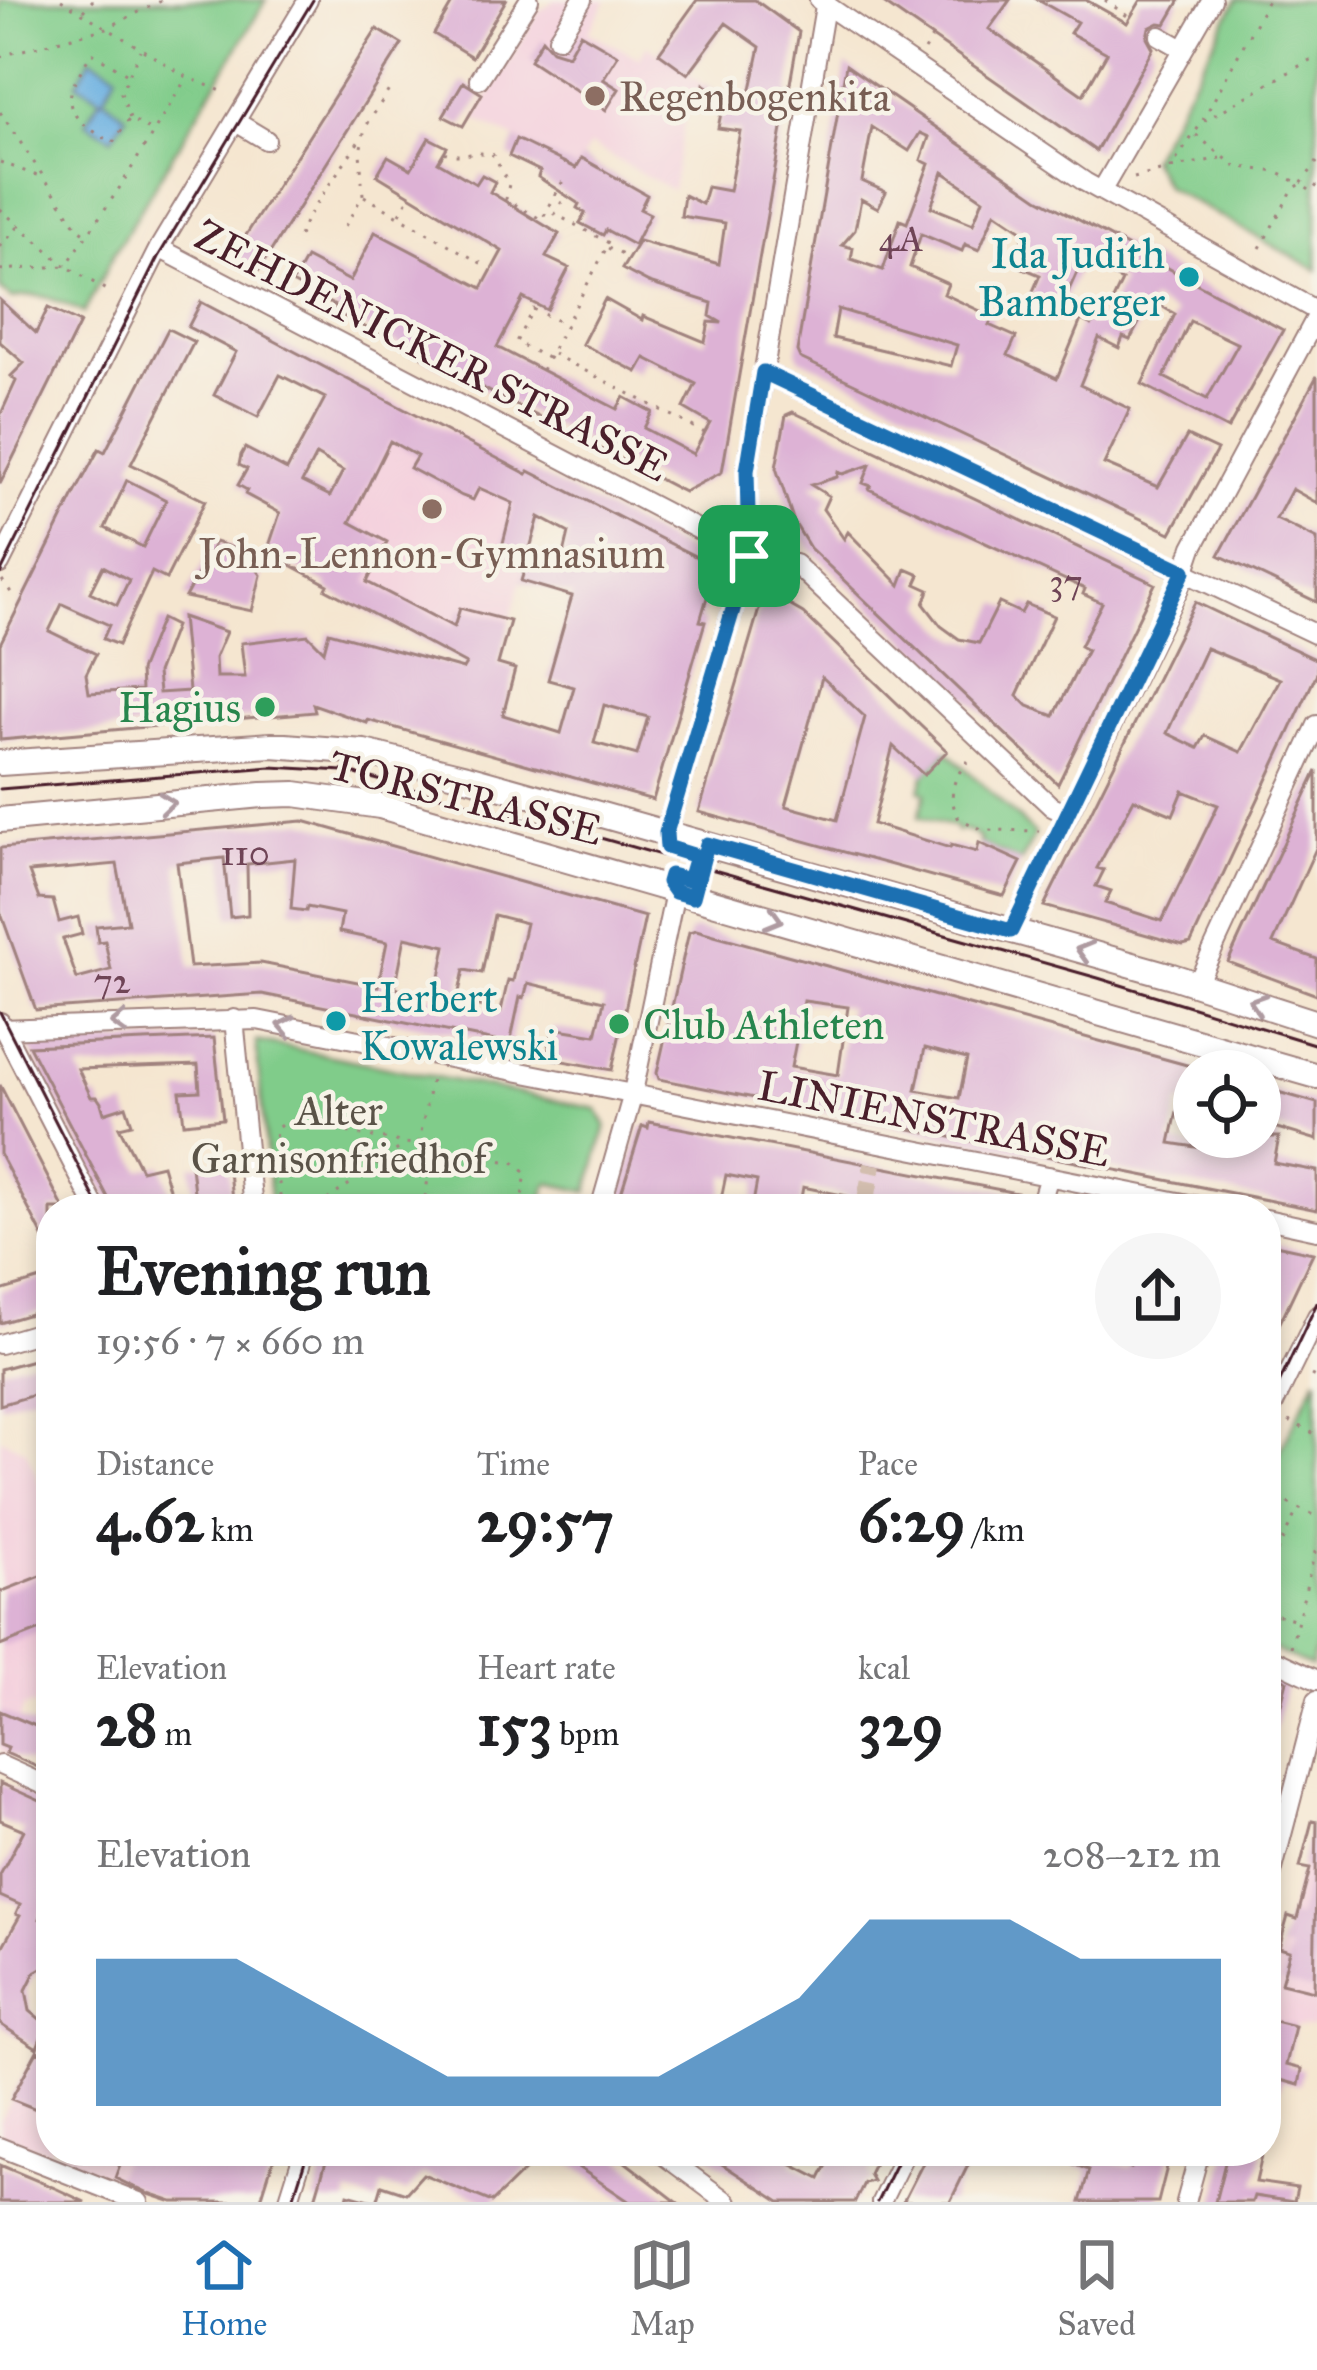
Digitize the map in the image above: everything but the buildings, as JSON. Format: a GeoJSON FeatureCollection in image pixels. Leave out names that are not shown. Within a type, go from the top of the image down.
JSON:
{"type":"FeatureCollection","features":[{"type":"Feature","properties":{"kind":"main road","name":"TORSTRASSE"},"geometry":{"type":"LineString","coordinates":[[0,763],[247,745],[366,753],[666,833],[1197,984],[1317,1023]]}},
{"type":"Feature","properties":{"kind":"main road","name":"TORSTRASSE"},"geometry":{"type":"LineString","coordinates":[[0,820],[295,794],[380,806],[1317,1076]]}},
{"type":"Feature","properties":{"kind":"street"},"geometry":{"type":"LineString","coordinates":[[0,564],[159,248],[308,0]]}},
{"type":"Feature","properties":{"kind":"street"},"geometry":{"type":"LineString","coordinates":[[479,79],[529,0]]}},
{"type":"Feature","properties":{"kind":"street"},"geometry":{"type":"LineString","coordinates":[[558,38],[582,0]]}},
{"type":"Feature","properties":{"kind":"street"},"geometry":{"type":"LineString","coordinates":[[1102,190],[1211,0]]}},
{"type":"Feature","properties":{"kind":"street"},"geometry":{"type":"LineString","coordinates":[[666,833],[749,556],[747,471],[824,2],[1102,190],[1317,314],[1193,547],[1011,931]]}},
{"type":"Feature","properties":{"kind":"street"},"geometry":{"type":"LineString","coordinates":[[1160,36],[1183,49]]}},
{"type":"Feature","properties":{"kind":"street"},"geometry":{"type":"LineString","coordinates":[[236,122],[266,140]]}},
{"type":"Feature","properties":{"kind":"street","name":"ZEHDENICKER STRASSE"},"geometry":{"type":"LineString","coordinates":[[159,248],[749,556],[795,564],[1052,807],[1067,814]]}},
{"type":"Feature","properties":{"kind":"street"},"geometry":{"type":"LineString","coordinates":[[763,372],[1317,635]]}},
{"type":"Feature","properties":{"kind":"street"},"geometry":{"type":"LineString","coordinates":[[1197,984],[1317,725]]}},
{"type":"Feature","properties":{"kind":"street"},"geometry":{"type":"LineString","coordinates":[[604,1194],[632,1096],[675,892]]}},
{"type":"Feature","properties":{"kind":"street"},"geometry":{"type":"LineString","coordinates":[[234,1019],[252,1194]]}},
{"type":"Feature","properties":{"kind":"street","name":"LINIENSTRASSE"},"geometry":{"type":"LineString","coordinates":[[1,1027],[257,1020],[1139,1194]]}},
{"type":"Feature","properties":{"kind":"street"},"geometry":{"type":"LineString","coordinates":[[1,1027],[88,1194]]}},
{"type":"Feature","properties":{"kind":"street"},"geometry":{"type":"LineString","coordinates":[[1044,1194],[1049,1176]]}},
{"type":"Feature","properties":{"kind":"street"},"geometry":{"type":"LineString","coordinates":[[1281,1223],[1317,1230]]}},
{"type":"Feature","properties":{"kind":"street"},"geometry":{"type":"LineString","coordinates":[[1281,1389],[1317,1316]]}},
{"type":"Feature","properties":{"kind":"street"},"geometry":{"type":"LineString","coordinates":[[0,1344],[36,1333]]}},
{"type":"Feature","properties":{"kind":"street"},"geometry":{"type":"LineString","coordinates":[[1281,1663],[1317,1680]]}},
{"type":"Feature","properties":{"kind":"street"},"geometry":{"type":"LineString","coordinates":[[1281,1838],[1317,1700]]}},
{"type":"Feature","properties":{"kind":"street"},"geometry":{"type":"LineString","coordinates":[[0,1765],[36,1781]]}},
{"type":"Feature","properties":{"kind":"street"},"geometry":{"type":"LineString","coordinates":[[0,2147],[36,2161]]}},
{"type":"Feature","properties":{"kind":"street"},"geometry":{"type":"LineString","coordinates":[[48,2166],[139,2202]]}},
{"type":"Feature","properties":{"kind":"street"},"geometry":{"type":"LineString","coordinates":[[288,2202],[299,2166]]}},
{"type":"Feature","properties":{"kind":"street"},"geometry":{"type":"LineString","coordinates":[[678,2166],[727,2202]]}},
{"type":"Feature","properties":{"kind":"street"},"geometry":{"type":"LineString","coordinates":[[881,2202],[899,2166]]}},
{"type":"Feature","properties":{"kind":"street"},"geometry":{"type":"LineString","coordinates":[[1186,2202],[1196,2166]]}},
{"type":"Feature","properties":{"kind":"path"},"geometry":{"type":"LineString","coordinates":[[61,0],[73,3],[188,77],[224,92]]}},
{"type":"Feature","properties":{"kind":"path"},"geometry":{"type":"LineString","coordinates":[[82,13],[93,0]]}},
{"type":"Feature","properties":{"kind":"path"},"geometry":{"type":"LineString","coordinates":[[0,56],[107,28],[163,0]]}},
{"type":"Feature","properties":{"kind":"path"},"geometry":{"type":"LineString","coordinates":[[1105,0],[1130,18]]}},
{"type":"Feature","properties":{"kind":"path"},"geometry":{"type":"LineString","coordinates":[[1171,168],[1202,122],[1268,0]]}},
{"type":"Feature","properties":{"kind":"path"},"geometry":{"type":"LineString","coordinates":[[140,49],[121,93],[130,118],[152,132]]}},
{"type":"Feature","properties":{"kind":"path"},"geometry":{"type":"LineString","coordinates":[[126,73],[92,52],[70,86],[70,96],[80,124],[113,143],[130,118]]}},
{"type":"Feature","properties":{"kind":"path"},"geometry":{"type":"LineString","coordinates":[[1202,122],[1317,56]]}},
{"type":"Feature","properties":{"kind":"path"},"geometry":{"type":"LineString","coordinates":[[66,266],[188,77]]}},
{"type":"Feature","properties":{"kind":"path"},"geometry":{"type":"LineString","coordinates":[[299,236],[389,90]]}},
{"type":"Feature","properties":{"kind":"path"},"geometry":{"type":"LineString","coordinates":[[0,112],[78,228],[88,235]]}},
{"type":"Feature","properties":{"kind":"path"},"geometry":{"type":"LineString","coordinates":[[1194,134],[1234,166],[1276,172],[1312,192],[1317,185]]}},
{"type":"Feature","properties":{"kind":"path"},"geometry":{"type":"LineString","coordinates":[[345,226],[363,195],[362,136]]}},
{"type":"Feature","properties":{"kind":"path"},"geometry":{"type":"LineString","coordinates":[[444,152],[463,157],[493,155],[509,184],[506,199],[542,220],[564,179]]}},
{"type":"Feature","properties":{"kind":"path"},"geometry":{"type":"LineString","coordinates":[[1134,178],[1223,158]]}},
{"type":"Feature","properties":{"kind":"path"},"geometry":{"type":"LineString","coordinates":[[0,162],[45,179]]}},
{"type":"Feature","properties":{"kind":"path"},"geometry":{"type":"LineString","coordinates":[[1260,248],[1293,189],[1317,162]]}},
{"type":"Feature","properties":{"kind":"path"},"geometry":{"type":"LineString","coordinates":[[363,195],[487,266]]}},
{"type":"Feature","properties":{"kind":"path"},"geometry":{"type":"LineString","coordinates":[[399,215],[410,196]]}},
{"type":"Feature","properties":{"kind":"path"},"geometry":{"type":"LineString","coordinates":[[542,370],[609,243],[555,214],[565,196]]}},
{"type":"Feature","properties":{"kind":"path"},"geometry":{"type":"LineString","coordinates":[[0,209],[66,266],[106,290]]}},
{"type":"Feature","properties":{"kind":"path"},"geometry":{"type":"LineString","coordinates":[[0,247],[20,224]]}},
{"type":"Feature","properties":{"kind":"path"},"geometry":{"type":"LineString","coordinates":[[607,247],[629,258]]}},
{"type":"Feature","properties":{"kind":"path"},"geometry":{"type":"LineString","coordinates":[[0,270],[66,266]]}},
{"type":"Feature","properties":{"kind":"path"},"geometry":{"type":"LineString","coordinates":[[566,325],[533,309],[516,342],[705,433]]}},
{"type":"Feature","properties":{"kind":"path"},"geometry":{"type":"LineString","coordinates":[[0,577],[15,598]]}},
{"type":"Feature","properties":{"kind":"path"},"geometry":{"type":"LineString","coordinates":[[968,761],[952,788],[958,819],[984,830],[1041,831]]}},
{"type":"Feature","properties":{"kind":"path"},"geometry":{"type":"LineString","coordinates":[[419,1144],[433,1075]]}},
{"type":"Feature","properties":{"kind":"path"},"geometry":{"type":"LineString","coordinates":[[279,1194],[275,1130],[286,1120],[515,1163],[526,1173],[522,1194]]}},
{"type":"Feature","properties":{"kind":"path"},"geometry":{"type":"LineString","coordinates":[[335,1194],[407,1142]]}},
{"type":"Feature","properties":{"kind":"path"},"geometry":{"type":"LineString","coordinates":[[425,1194],[433,1148]]}},
{"type":"Feature","properties":{"kind":"path"},"geometry":{"type":"LineString","coordinates":[[1289,1421],[1317,1435]]}},
{"type":"Feature","properties":{"kind":"path"},"geometry":{"type":"LineString","coordinates":[[1281,1500],[1317,1517]]}},
{"type":"Feature","properties":{"kind":"path"},"geometry":{"type":"LineString","coordinates":[[1281,1543],[1298,1509]]}},
{"type":"Feature","properties":{"kind":"path"},"geometry":{"type":"LineString","coordinates":[[1293,1639],[1317,1544]]}},
{"type":"Feature","properties":{"kind":"path"},"geometry":{"type":"LineString","coordinates":[[1281,1616],[1298,1620]]}},
{"type":"Feature","properties":{"kind":"shaded area","name":"Regenbogenkita"},"geometry":{"type":"Polygon","coordinates":[[[555,0],[607,0],[589,32],[639,58],[647,45],[704,85],[700,110],[687,108],[672,190],[590,145],[576,168],[475,119],[539,11],[555,0]]]}},
{"type":"Feature","properties":{"kind":"shaded area","name":"John-Lennon-Gymnasium"},"geometry":{"type":"Polygon","coordinates":[[[382,395],[549,481],[510,621],[454,627],[302,550],[382,395]]]}},
{"type":"Feature","properties":{"kind":"shaded area"},"geometry":{"type":"Polygon","coordinates":[[[0,1438],[26,1450],[36,1475],[36,1705],[24,1707],[6,1753],[0,1751],[0,1438]]]}},
{"type":"Feature","properties":{"kind":"shaded area"},"geometry":{"type":"Polygon","coordinates":[[[1317,1801],[1317,2027],[1281,2023],[1281,1943],[1317,1801]]]}},
{"type":"Feature","properties":{"kind":"shaded area"},"geometry":{"type":"Polygon","coordinates":[[[36,2057],[36,2147],[0,2133],[0,2121],[36,2057]]]}},
{"type":"Feature","properties":{"kind":"shaded area"},"geometry":{"type":"Polygon","coordinates":[[[83,2166],[271,2166],[260,2202],[173,2202],[83,2166]]]}},
{"type":"Feature","properties":{"kind":"green space"},"geometry":{"type":"Polygon","coordinates":[[[0,0],[266,0],[113,255],[84,313],[40,296],[12,299],[0,289],[0,0]]]}},
{"type":"Feature","properties":{"kind":"green space"},"geometry":{"type":"Polygon","coordinates":[[[1237,0],[1317,0],[1317,270],[1166,187],[1150,158],[1237,0]]]}},
{"type":"Feature","properties":{"kind":"green space"},"geometry":{"type":"Polygon","coordinates":[[[947,751],[1035,834],[1021,862],[979,843],[980,838],[966,830],[956,831],[919,817],[926,793],[920,790],[924,775],[947,751]]]}},
{"type":"Feature","properties":{"kind":"green space","name":"Alter Garnisonfriedhof"},"geometry":{"type":"Polygon","coordinates":[[[256,1041],[597,1109],[606,1125],[588,1192],[548,1183],[545,1194],[270,1194],[256,1041]]]}},
{"type":"Feature","properties":{"kind":"green space"},"geometry":{"type":"Polygon","coordinates":[[[1317,1377],[1317,1643],[1311,1667],[1281,1653],[1281,1449],[1317,1377]]]}},
{"type":"Feature","properties":{"kind":"water"},"geometry":{"type":"Polygon","coordinates":[[[91,58],[117,73],[104,98],[126,116],[112,138],[86,122],[101,98],[77,83],[91,58]]]}},
{"type":"Feature","properties":{"kind":"tunnel"},"geometry":{"type":"LineString","coordinates":[[867,1194],[873,1164]]}},
{"type":"Feature","properties":{"kind":"tram line"},"geometry":{"type":"LineString","coordinates":[[0,574],[158,257],[313,0]]}},
{"type":"Feature","properties":{"kind":"tram line"},"geometry":{"type":"LineString","coordinates":[[0,789],[271,767],[344,771],[1098,978],[1317,1045]]}},
{"type":"Feature","properties":{"kind":"tram line"},"geometry":{"type":"LineString","coordinates":[[0,1012],[92,1194]]}},
{"type":"Feature","properties":{"kind":"tram line"},"geometry":{"type":"LineString","coordinates":[[1281,1379],[1317,1303]]}},
{"type":"Feature","properties":{"kind":"tram line"},"geometry":{"type":"LineString","coordinates":[[292,2202],[303,2166]]}},
{"type":"Feature","properties":{"kind":"tram line"},"geometry":{"type":"LineString","coordinates":[[877,2202],[895,2166]]}},
{"type":"Feature","properties":{"kind":"place","name":"Regenbogenkita"},"geometry":{"type":"Point","coordinates":[595,96]}},
{"type":"Feature","properties":{"kind":"place","name":"Ida Judith Bamberger"},"geometry":{"type":"Point","coordinates":[1189,277]}},
{"type":"Feature","properties":{"kind":"place","name":"John-Lennon-Gymnasium"},"geometry":{"type":"Point","coordinates":[432,509]}},
{"type":"Feature","properties":{"kind":"place","name":"Hagius"},"geometry":{"type":"Point","coordinates":[265,707]}},
{"type":"Feature","properties":{"kind":"place","name":"Herbert Kowalewski"},"geometry":{"type":"Point","coordinates":[336,1021]}},
{"type":"Feature","properties":{"kind":"place","name":"Club Athleten"},"geometry":{"type":"Point","coordinates":[619,1024]}},
{"type":"Feature","properties":{"kind":"route"},"geometry":{"type":"LineString","coordinates":[[763,372],[1184,571],[1011,931],[707,844],[693,897],[675,892],[668,882],[670,875],[689,880],[696,856],[667,847],[666,833],[749,556],[747,471],[763,372]]}}]}
